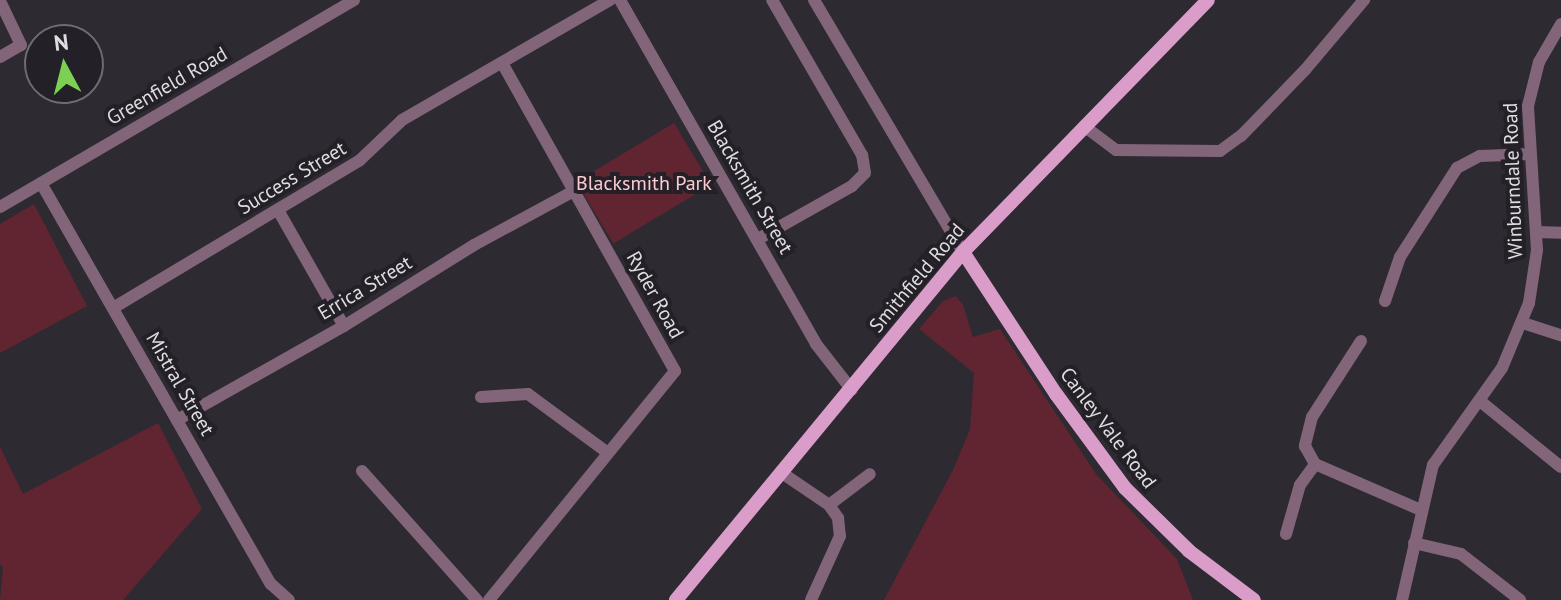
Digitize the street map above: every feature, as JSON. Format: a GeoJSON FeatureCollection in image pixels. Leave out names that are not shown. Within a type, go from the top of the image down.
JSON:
{"type":"FeatureCollection","features":[{"type":"Feature","properties":{"kind":"main road","name":"Smithfield Road"},"geometry":{"type":"LineString","coordinates":[[676,600],[963,252],[1208,0]]}},
{"type":"Feature","properties":{"kind":"main road","name":"Canley Vale Road"},"geometry":{"type":"LineString","coordinates":[[963,252],[1056,394],[1125,488],[1189,551],[1254,600]]}},
{"type":"Feature","properties":{"kind":"street","name":"Greenfield Road"},"geometry":{"type":"LineString","coordinates":[[0,207],[354,0]]}},
{"type":"Feature","properties":{"kind":"street","name":"Success Street"},"geometry":{"type":"LineString","coordinates":[[113,308],[359,161],[402,120],[610,0]]}},
{"type":"Feature","properties":{"kind":"street","name":"Blacksmith Street"},"geometry":{"type":"LineString","coordinates":[[620,0],[816,344],[852,390]]}},
{"type":"Feature","properties":{"kind":"street"},"geometry":{"type":"LineString","coordinates":[[758,239],[852,186],[865,173],[862,155],[772,0]]}},
{"type":"Feature","properties":{"kind":"street"},"geometry":{"type":"LineString","coordinates":[[814,0],[963,252]]}},
{"type":"Feature","properties":{"kind":"street"},"geometry":{"type":"LineString","coordinates":[[1084,126],[1116,150],[1220,151],[1241,136],[1305,70],[1364,0]]}},
{"type":"Feature","properties":{"kind":"street"},"geometry":{"type":"LineString","coordinates":[[0,57],[21,45],[1,3]]}},
{"type":"Feature","properties":{"kind":"street","name":"Winburndale Road"},"geometry":{"type":"LineString","coordinates":[[1402,600],[1433,465],[1502,368],[1523,323],[1536,266],[1527,115],[1531,84],[1539,62],[1561,25]]}},
{"type":"Feature","properties":{"kind":"street","name":"Ryder Road"},"geometry":{"type":"LineString","coordinates":[[489,600],[675,371],[503,64]]}},
{"type":"Feature","properties":{"kind":"street"},"geometry":{"type":"LineString","coordinates":[[1385,301],[1400,257],[1457,168],[1480,156],[1530,154]]}},
{"type":"Feature","properties":{"kind":"street","name":"Mistral Street"},"geometry":{"type":"LineString","coordinates":[[41,183],[271,584],[289,600]]}},
{"type":"Feature","properties":{"kind":"street","name":"Errica Street"},"geometry":{"type":"LineString","coordinates":[[177,420],[344,326],[474,245],[574,191]]}},
{"type":"Feature","properties":{"kind":"street"},"geometry":{"type":"LineString","coordinates":[[278,210],[344,326]]}},
{"type":"Feature","properties":{"kind":"street"},"geometry":{"type":"LineString","coordinates":[[1536,232],[1561,233]]}},
{"type":"Feature","properties":{"kind":"street"},"geometry":{"type":"LineString","coordinates":[[1523,323],[1561,335]]}},
{"type":"Feature","properties":{"kind":"street"},"geometry":{"type":"LineString","coordinates":[[1361,341],[1312,417],[1305,446],[1315,464],[1421,510]]}},
{"type":"Feature","properties":{"kind":"street"},"geometry":{"type":"LineString","coordinates":[[481,397],[528,394],[608,453]]}},
{"type":"Feature","properties":{"kind":"street"},"geometry":{"type":"LineString","coordinates":[[1480,401],[1561,467]]}},
{"type":"Feature","properties":{"kind":"street"},"geometry":{"type":"LineString","coordinates":[[1286,534],[1300,485],[1315,464]]}},
{"type":"Feature","properties":{"kind":"street"},"geometry":{"type":"LineString","coordinates":[[362,471],[477,600]]}},
{"type":"Feature","properties":{"kind":"street"},"geometry":{"type":"LineString","coordinates":[[782,473],[829,505],[838,518],[840,536],[811,600]]}},
{"type":"Feature","properties":{"kind":"street"},"geometry":{"type":"LineString","coordinates":[[829,505],[870,474]]}},
{"type":"Feature","properties":{"kind":"street"},"geometry":{"type":"LineString","coordinates":[[1414,543],[1461,554],[1520,600]]}},
{"type":"Feature","properties":{"kind":"green space","name":"Blacksmith Park"},"geometry":{"type":"Polygon","coordinates":[[[674,123],[711,185],[613,243],[576,182],[674,123]]]}},
{"type":"Feature","properties":{"kind":"green space"},"geometry":{"type":"Polygon","coordinates":[[[34,204],[87,306],[0,353],[0,224],[34,204]]]}},
{"type":"Feature","properties":{"kind":"green space"},"geometry":{"type":"Polygon","coordinates":[[[956,296],[963,305],[973,337],[1000,329],[1096,474],[1177,559],[1193,600],[884,600],[953,470],[970,429],[974,373],[919,329],[943,301],[956,296]]]}},
{"type":"Feature","properties":{"kind":"green space"},"geometry":{"type":"Polygon","coordinates":[[[158,423],[202,509],[123,600],[0,600],[3,567],[0,564],[0,447],[23,494],[158,423]]]}}]}
